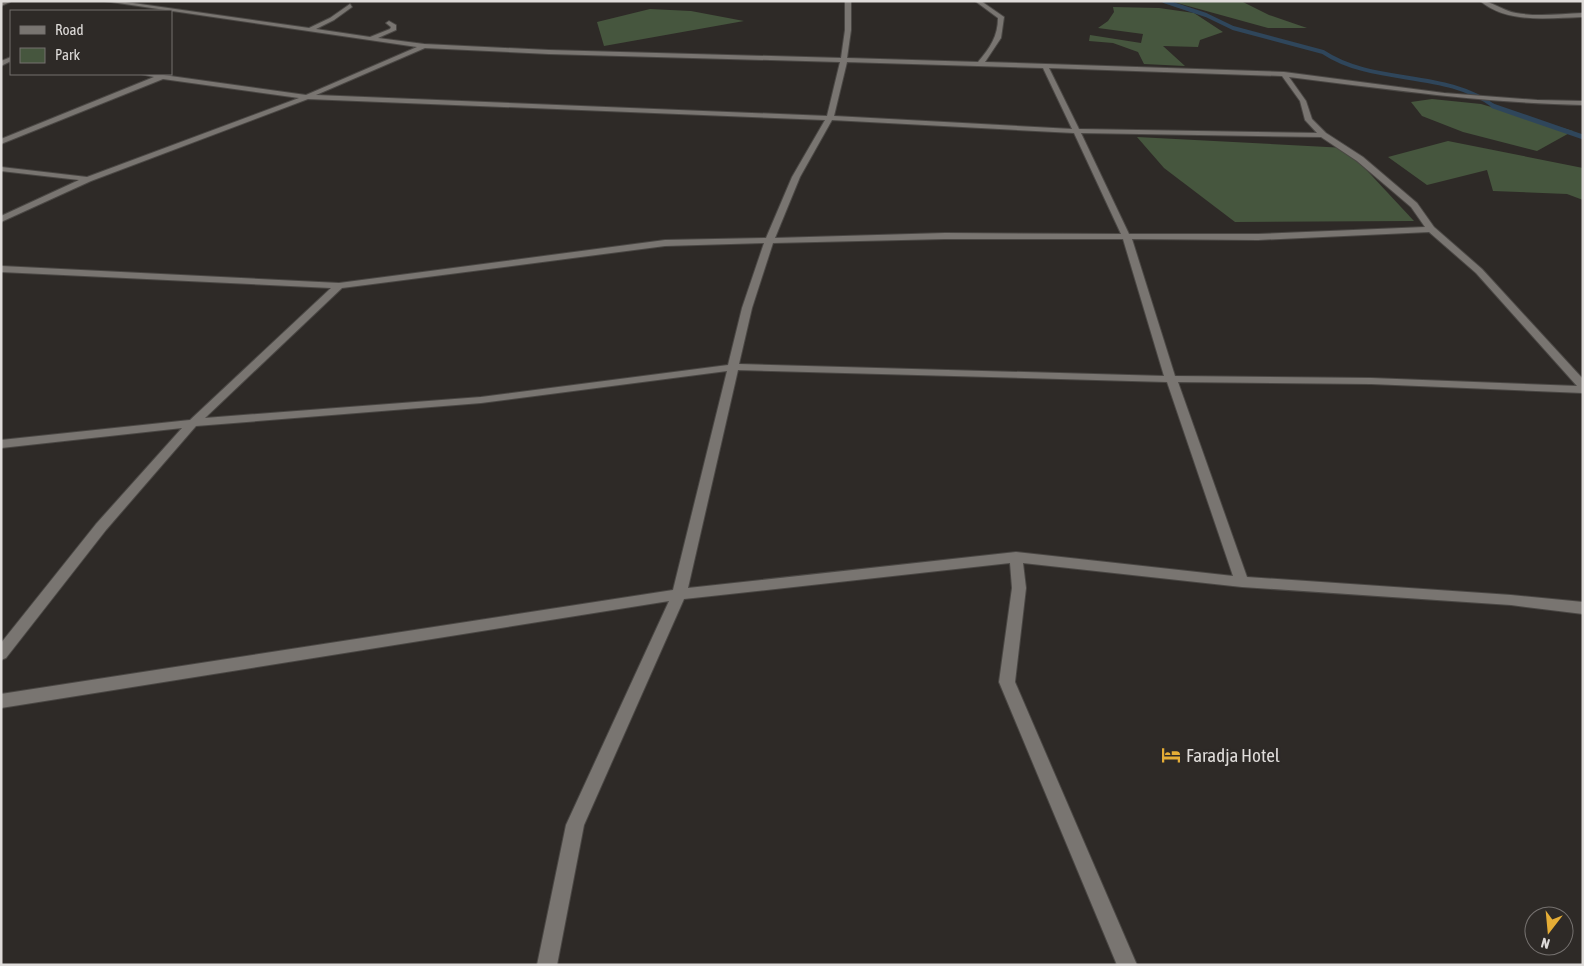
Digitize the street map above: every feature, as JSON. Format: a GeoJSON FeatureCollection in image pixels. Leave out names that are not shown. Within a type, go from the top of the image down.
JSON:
{"type":"FeatureCollection","features":[{"type":"Feature","properties":{"kind":"street"},"geometry":{"type":"LineString","coordinates":[[1,4],[8,1]]}},
{"type":"Feature","properties":{"kind":"street"},"geometry":{"type":"LineString","coordinates":[[547,965],[575,825],[679,594],[747,308],[769,242],[796,176],[830,118],[844,60],[848,30],[848,1]]}},
{"type":"Feature","properties":{"kind":"street"},"geometry":{"type":"LineString","coordinates":[[977,1],[1001,17],[1002,31],[994,48],[978,65]]}},
{"type":"Feature","properties":{"kind":"street"},"geometry":{"type":"LineString","coordinates":[[1482,1],[1493,10],[1513,16],[1583,15]]}},
{"type":"Feature","properties":{"kind":"street"},"geometry":{"type":"LineString","coordinates":[[106,4],[114,2],[170,10]]}},
{"type":"Feature","properties":{"kind":"street"},"geometry":{"type":"LineString","coordinates":[[310,30],[332,19],[350,6]]}},
{"type":"Feature","properties":{"kind":"street"},"geometry":{"type":"LineString","coordinates":[[172,10],[424,46],[550,52],[1284,74],[1434,94],[1537,102],[1583,103]]}},
{"type":"Feature","properties":{"kind":"street"},"geometry":{"type":"LineString","coordinates":[[372,38],[393,30],[394,26],[389,22]]}},
{"type":"Feature","properties":{"kind":"street"},"geometry":{"type":"LineString","coordinates":[[1,219],[88,179],[307,97],[424,46]]}},
{"type":"Feature","properties":{"kind":"street"},"geometry":{"type":"LineString","coordinates":[[1046,67],[1127,238],[1171,379],[1242,582]]}},
{"type":"Feature","properties":{"kind":"street"},"geometry":{"type":"LineString","coordinates":[[1284,74],[1303,101],[1309,120],[1323,136],[1360,159],[1414,205],[1431,228],[1479,271],[1583,388]]}},
{"type":"Feature","properties":{"kind":"street"},"geometry":{"type":"LineString","coordinates":[[150,75],[307,97],[830,118],[1077,131],[1323,136]]}},
{"type":"Feature","properties":{"kind":"street"},"geometry":{"type":"LineString","coordinates":[[1,142],[161,77]]}},
{"type":"Feature","properties":{"kind":"street"},"geometry":{"type":"LineString","coordinates":[[1,169],[88,179]]}},
{"type":"Feature","properties":{"kind":"street"},"geometry":{"type":"LineString","coordinates":[[1,269],[339,286],[665,243],[769,242],[945,236],[1258,237],[1431,228]]}},
{"type":"Feature","properties":{"kind":"street"},"geometry":{"type":"LineString","coordinates":[[1,654],[101,527],[192,423],[339,286]]}},
{"type":"Feature","properties":{"kind":"street"},"geometry":{"type":"LineString","coordinates":[[1,444],[192,423],[481,400],[734,367],[1171,379],[1372,381],[1583,388]]}},
{"type":"Feature","properties":{"kind":"street"},"geometry":{"type":"LineString","coordinates":[[1016,557],[1019,588],[1007,682],[1127,965]]}},
{"type":"Feature","properties":{"kind":"street"},"geometry":{"type":"LineString","coordinates":[[1,701],[679,594],[1016,557],[1242,582],[1511,600],[1583,608]]}},
{"type":"Feature","properties":{"kind":"green space"},"geometry":{"type":"Polygon","coordinates":[[[1170,1],[1241,1],[1269,15],[1307,28],[1268,28],[1170,1]]]}},
{"type":"Feature","properties":{"kind":"green space"},"geometry":{"type":"Polygon","coordinates":[[[1113,7],[1159,8],[1194,13],[1223,32],[1200,40],[1198,47],[1163,46],[1185,66],[1144,64],[1138,52],[1113,43],[1089,41],[1090,35],[1141,43],[1143,34],[1098,28],[1108,21],[1114,12],[1113,7]]]}},
{"type":"Feature","properties":{"kind":"green space"},"geometry":{"type":"Polygon","coordinates":[[[650,9],[691,11],[744,21],[604,46],[597,22],[650,9]]]}},
{"type":"Feature","properties":{"kind":"green space"},"geometry":{"type":"Polygon","coordinates":[[[1432,99],[1481,104],[1573,131],[1537,151],[1463,132],[1422,116],[1411,102],[1432,99]]]}},
{"type":"Feature","properties":{"kind":"green space"},"geometry":{"type":"Polygon","coordinates":[[[1137,137],[1346,148],[1414,221],[1235,222],[1164,168],[1137,137]]]}},
{"type":"Feature","properties":{"kind":"green space"},"geometry":{"type":"Polygon","coordinates":[[[1448,141],[1583,168],[1583,200],[1567,194],[1493,191],[1487,170],[1427,185],[1388,157],[1448,141]]]}},
{"type":"Feature","properties":{"kind":"waterway"},"geometry":{"type":"LineString","coordinates":[[1164,1],[1206,15],[1233,28],[1323,52],[1343,63],[1365,70],[1455,87],[1476,95],[1494,106]]}},
{"type":"Feature","properties":{"kind":"waterway"},"geometry":{"type":"LineString","coordinates":[[1494,106],[1583,137]]}},
{"type":"Feature","properties":{"kind":"place","name":"Faradja Hotel"},"geometry":{"type":"Point","coordinates":[1171,755]}}]}
